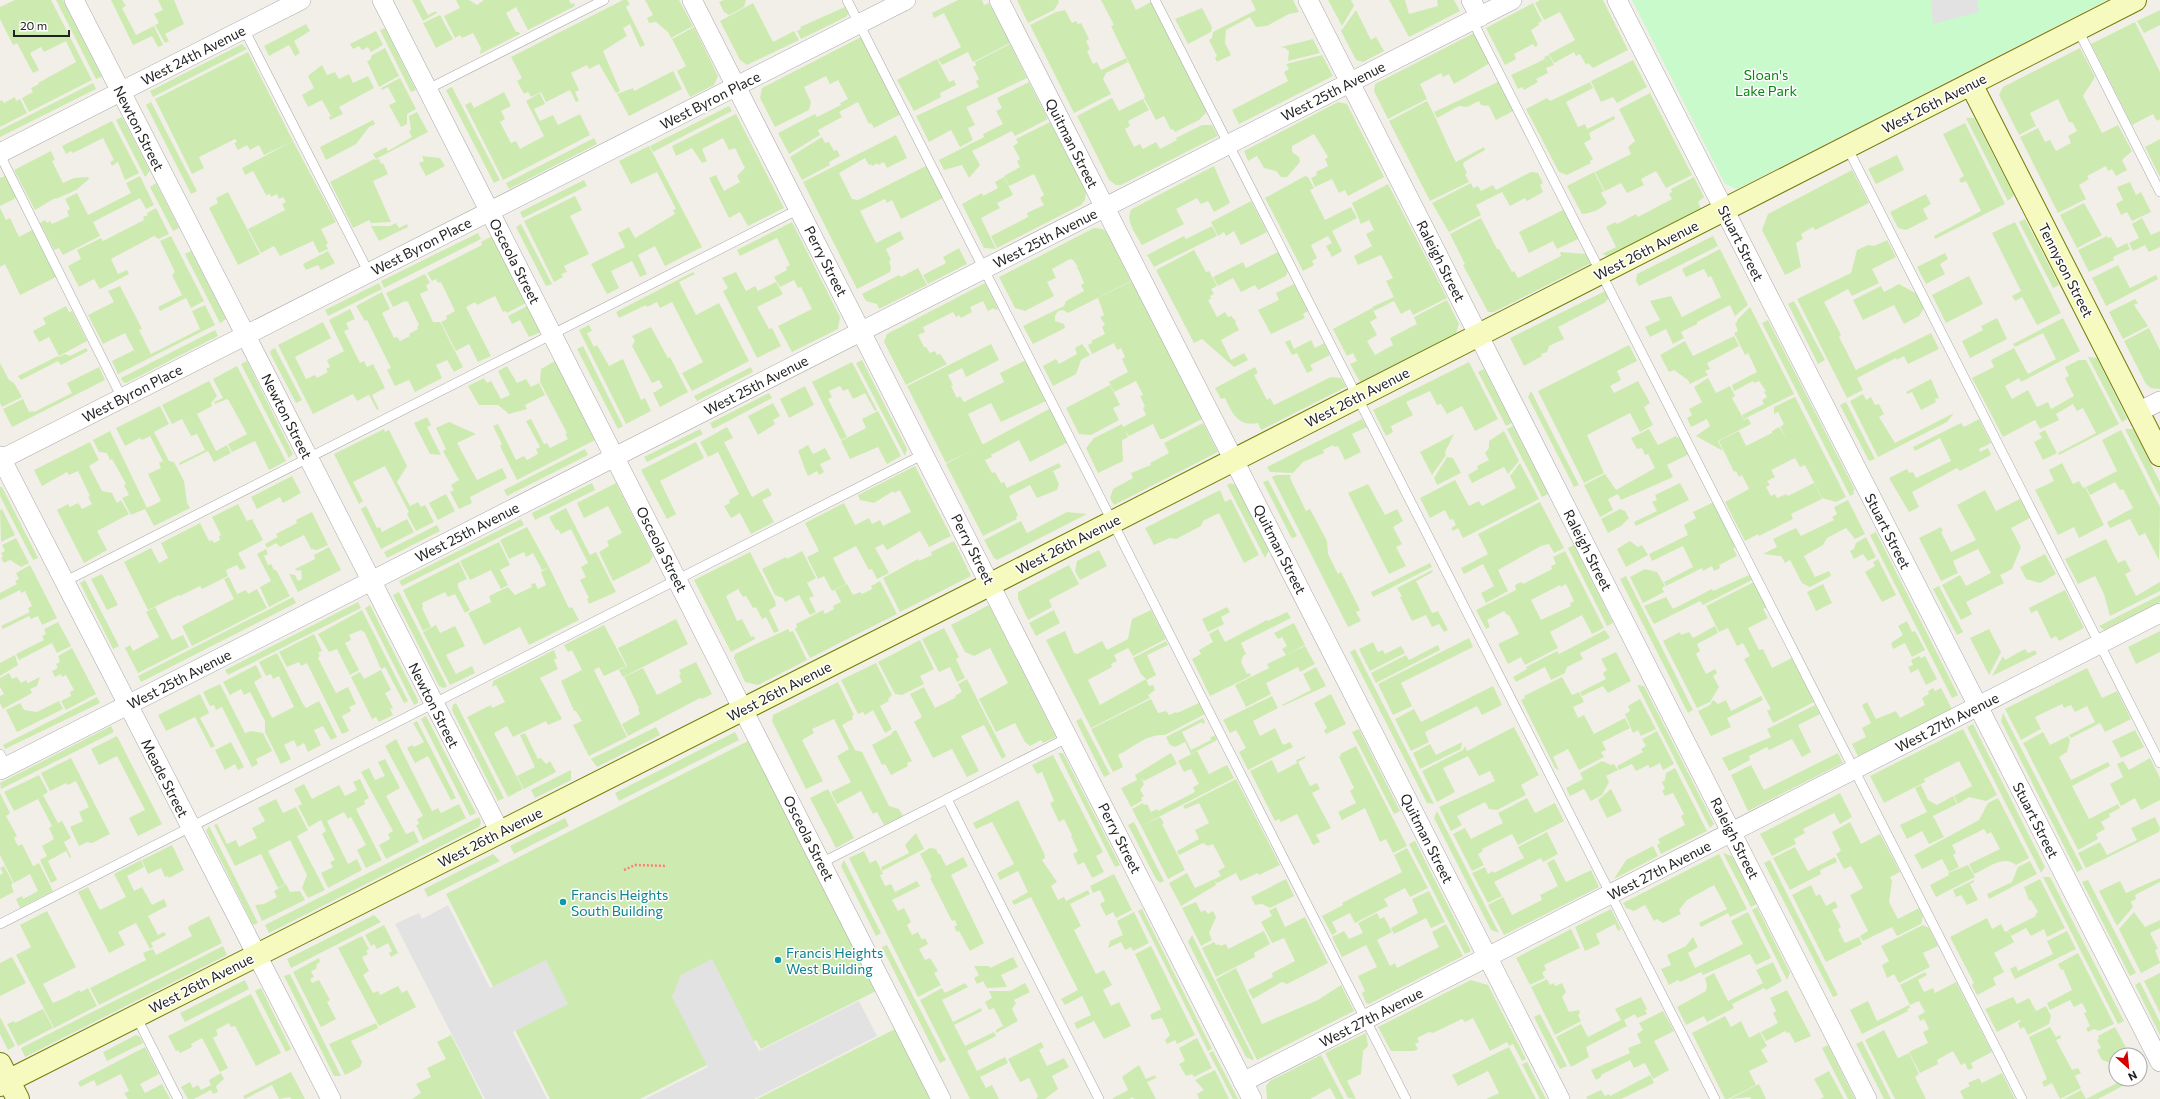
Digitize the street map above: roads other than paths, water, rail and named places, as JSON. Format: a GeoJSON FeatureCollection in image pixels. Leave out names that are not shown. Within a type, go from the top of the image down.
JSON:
{"type":"FeatureCollection","features":[{"type":"Feature","properties":{"kind":"street","name":"Newton Street"},"geometry":{"type":"LineString","coordinates":[[74,0],[500,832]]}},
{"type":"Feature","properties":{"kind":"street","name":"West 24th Avenue"},"geometry":{"type":"LineString","coordinates":[[0,154],[301,0]]}},
{"type":"Feature","properties":{"kind":"street","name":"Osceola Street"},"geometry":{"type":"LineString","coordinates":[[382,0],[941,1099]]}},
{"type":"Feature","properties":{"kind":"street","name":"Perry Street"},"geometry":{"type":"LineString","coordinates":[[692,0],[991,584],[1252,1099]]}},
{"type":"Feature","properties":{"kind":"street","name":"West Byron Place"},"geometry":{"type":"LineString","coordinates":[[0,459],[246,336],[906,0]]}},
{"type":"Feature","properties":{"kind":"street","name":"Quitman Street"},"geometry":{"type":"LineString","coordinates":[[999,0],[1560,1099]]}},
{"type":"Feature","properties":{"kind":"street","name":"Raleigh Street"},"geometry":{"type":"LineString","coordinates":[[1308,0],[1867,1099]]}},
{"type":"Feature","properties":{"kind":"street","name":"West 25th Avenue"},"geometry":{"type":"LineString","coordinates":[[2,763],[127,705],[984,269],[1350,82],[1474,12],[1512,0]]}},
{"type":"Feature","properties":{"kind":"street","name":"Stuart Street"},"geometry":{"type":"LineString","coordinates":[[1617,0],[2160,1062]]}},
{"type":"Feature","properties":{"kind":"street","name":"West 26th Avenue"},"geometry":{"type":"LineString","coordinates":[[7,1082],[991,584],[2135,0]]}},
{"type":"Feature","properties":{"kind":"street","name":"Tennyson Street"},"geometry":{"type":"LineString","coordinates":[[1971,84],[2160,455]]}},
{"type":"Feature","properties":{"kind":"street"},"geometry":{"type":"LineString","coordinates":[[2138,412],[2160,401]]}},
{"type":"Feature","properties":{"kind":"street","name":"Meade Street"},"geometry":{"type":"LineString","coordinates":[[0,459],[331,1099]]}},
{"type":"Feature","properties":{"kind":"street","name":"West 27th Avenue"},"geometry":{"type":"LineString","coordinates":[[1243,1082],[2160,613]]}},
{"type":"Feature","properties":{"kind":"lane"},"geometry":{"type":"LineString","coordinates":[[428,89],[604,0]]}},
{"type":"Feature","properties":{"kind":"lane"},"geometry":{"type":"LineString","coordinates":[[847,0],[1406,1099]]}},
{"type":"Feature","properties":{"kind":"lane"},"geometry":{"type":"LineString","coordinates":[[1155,0],[1715,1099]]}},
{"type":"Feature","properties":{"kind":"lane"},"geometry":{"type":"LineString","coordinates":[[1474,12],[1601,273],[2022,1099]]}},
{"type":"Feature","properties":{"kind":"lane"},"geometry":{"type":"LineString","coordinates":[[244,28],[369,273]]}},
{"type":"Feature","properties":{"kind":"lane"},"geometry":{"type":"LineString","coordinates":[[2078,30],[2160,192]]}},
{"type":"Feature","properties":{"kind":"lane"},"geometry":{"type":"LineString","coordinates":[[1848,147],[2160,763]]}},
{"type":"Feature","properties":{"kind":"lane"},"geometry":{"type":"LineString","coordinates":[[0,154],[122,398]]}},
{"type":"Feature","properties":{"kind":"lane"},"geometry":{"type":"LineString","coordinates":[[64,582],[799,209]]}},
{"type":"Feature","properties":{"kind":"lane"},"geometry":{"type":"LineString","coordinates":[[0,924],[924,454]]}},
{"type":"Feature","properties":{"kind":"lane"},"geometry":{"type":"LineString","coordinates":[[821,863],[1068,737]]}},
{"type":"Feature","properties":{"kind":"lane"},"geometry":{"type":"LineString","coordinates":[[947,799],[1100,1099]]}},
{"type":"Feature","properties":{"kind":"lane"},"geometry":{"type":"LineString","coordinates":[[136,1016],[178,1099]]}},
{"type":"Feature","properties":{"kind":"place","name":"Francis Heights South Building"},"geometry":{"type":"Point","coordinates":[563,902]}},
{"type":"Feature","properties":{"kind":"place","name":"Francis Heights West Building"},"geometry":{"type":"Point","coordinates":[778,960]}},
{"type":"Feature","properties":{"kind":"park label","name":"Sloan's Lake Park"},"geometry":{"type":"Point","coordinates":[1766,82]}}]}
